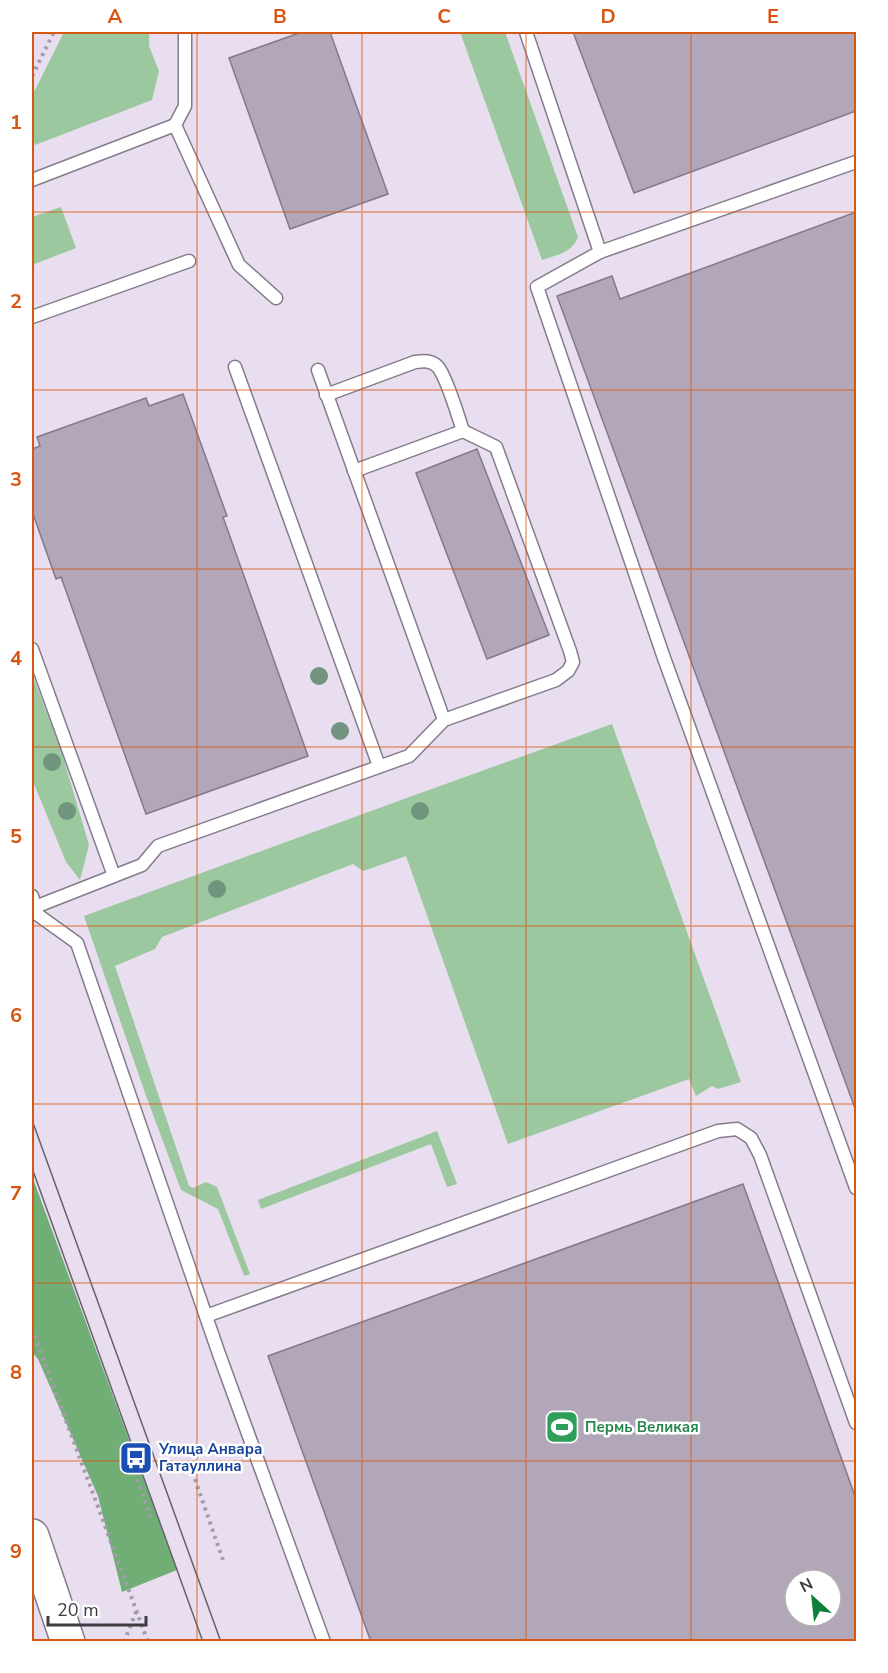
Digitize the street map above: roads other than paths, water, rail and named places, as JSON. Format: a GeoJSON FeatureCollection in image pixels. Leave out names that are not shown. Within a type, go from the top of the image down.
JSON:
{"type":"FeatureCollection","features":[{"type":"Feature","properties":{"kind":"main road"},"geometry":{"type":"LineString","coordinates":[[32,1536],[68,1641]]}},
{"type":"Feature","properties":{"kind":"lane"},"geometry":{"type":"LineString","coordinates":[[32,180],[175,125],[185,106],[185,32]]}},
{"type":"Feature","properties":{"kind":"lane"},"geometry":{"type":"LineString","coordinates":[[526,32],[600,252]]}},
{"type":"Feature","properties":{"kind":"lane"},"geometry":{"type":"LineString","coordinates":[[175,125],[239,265],[276,298]]}},
{"type":"Feature","properties":{"kind":"lane"},"geometry":{"type":"LineString","coordinates":[[856,162],[600,252],[537,287],[664,658],[856,1188]]}},
{"type":"Feature","properties":{"kind":"lane"},"geometry":{"type":"LineString","coordinates":[[32,317],[189,261]]}},
{"type":"Feature","properties":{"kind":"lane"},"geometry":{"type":"LineString","coordinates":[[326,395],[426,360],[437,366],[443,376],[463,432]]}},
{"type":"Feature","properties":{"kind":"lane"},"geometry":{"type":"LineString","coordinates":[[235,367],[379,766]]}},
{"type":"Feature","properties":{"kind":"lane"},"geometry":{"type":"LineString","coordinates":[[318,370],[444,720]]}},
{"type":"Feature","properties":{"kind":"lane"},"geometry":{"type":"LineString","coordinates":[[324,1641],[206,1316],[76,943],[34,909],[142,865],[158,846],[409,756],[444,720],[555,680],[568,672],[573,662],[496,447],[463,432],[354,471]]}},
{"type":"Feature","properties":{"kind":"lane"},"geometry":{"type":"LineString","coordinates":[[32,649],[114,876]]}},
{"type":"Feature","properties":{"kind":"lane"},"geometry":{"type":"LineString","coordinates":[[206,1316],[718,1131],[737,1128],[752,1138],[760,1155],[856,1424]]}},
{"type":"Feature","properties":{"kind":"tram line"},"geometry":{"type":"LineString","coordinates":[[32,1120],[221,1642]]}},
{"type":"Feature","properties":{"kind":"tram line"},"geometry":{"type":"LineString","coordinates":[[32,1168],[203,1642]]}},
{"type":"Feature","properties":{"kind":"place","name":"Пермь Великая"},"geometry":{"type":"Point","coordinates":[562,1427]}},
{"type":"Feature","properties":{"kind":"place","name":"Улица Анвара Гатауллина"},"geometry":{"type":"Point","coordinates":[136,1458]}}]}
